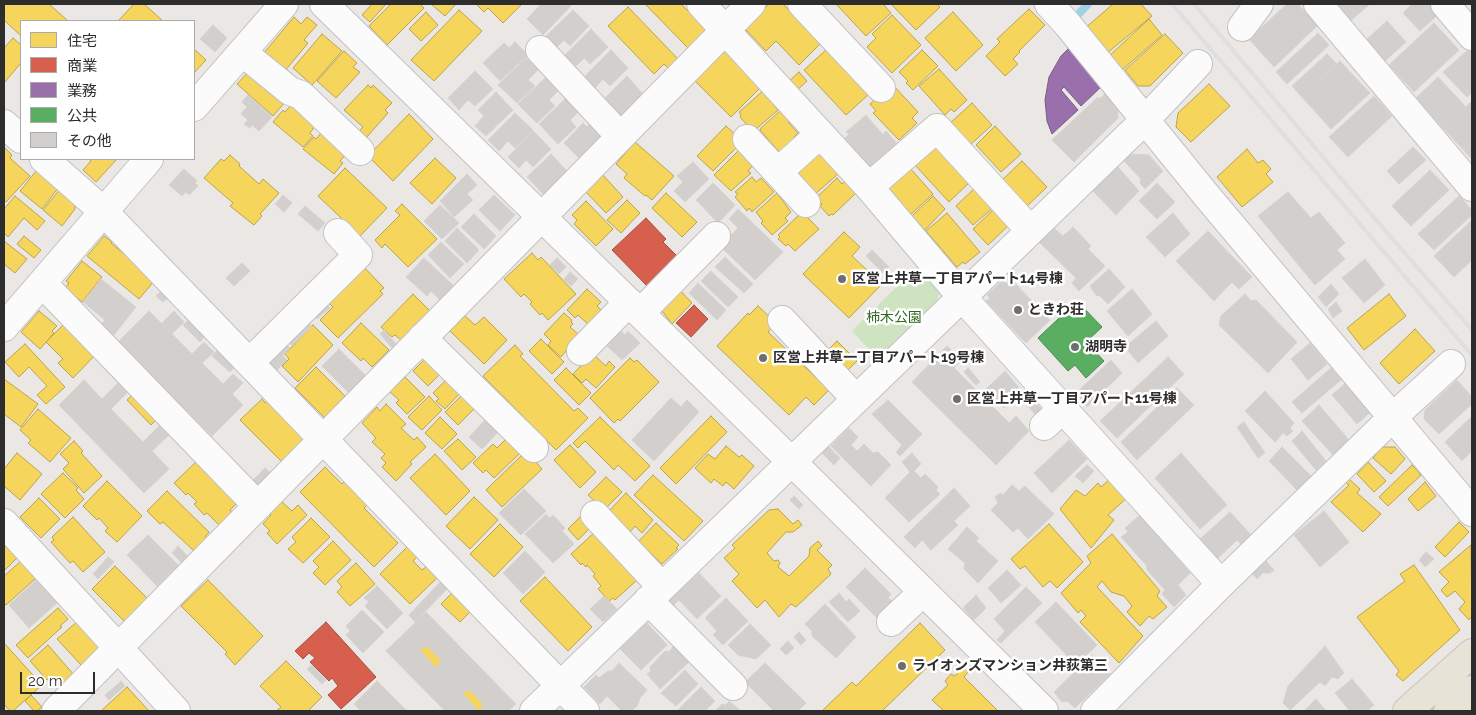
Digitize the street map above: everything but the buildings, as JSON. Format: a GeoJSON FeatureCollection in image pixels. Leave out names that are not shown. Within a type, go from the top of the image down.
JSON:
{"type":"FeatureCollection","features":[{"type":"Feature","properties":{"kind":"main road"},"geometry":{"type":"LineString","coordinates":[[1407,711],[1472,653]]}},
{"type":"Feature","properties":{"kind":"main road"},"geometry":{"type":"LineString","coordinates":[[1448,711],[1472,690]]}},
{"type":"Feature","properties":{"kind":"street"},"geometry":{"type":"LineString","coordinates":[[195,106],[284,4]]}},
{"type":"Feature","properties":{"kind":"street"},"geometry":{"type":"LineString","coordinates":[[324,4],[1044,711]]}},
{"type":"Feature","properties":{"kind":"street"},"geometry":{"type":"LineString","coordinates":[[701,4],[869,187],[962,296],[1054,418],[1221,584]]}},
{"type":"Feature","properties":{"kind":"street"},"geometry":{"type":"LineString","coordinates":[[56,711],[751,4]]}},
{"type":"Feature","properties":{"kind":"street"},"geometry":{"type":"LineString","coordinates":[[802,4],[881,88]]}},
{"type":"Feature","properties":{"kind":"street"},"geometry":{"type":"LineString","coordinates":[[1049,4],[1212,203],[1472,512]]}},
{"type":"Feature","properties":{"kind":"street"},"geometry":{"type":"LineString","coordinates":[[1242,27],[1259,4]]}},
{"type":"Feature","properties":{"kind":"street"},"geometry":{"type":"LineString","coordinates":[[1318,4],[1472,187]]}},
{"type":"Feature","properties":{"kind":"street"},"geometry":{"type":"LineString","coordinates":[[1445,4],[1472,36]]}},
{"type":"Feature","properties":{"kind":"street"},"geometry":{"type":"LineString","coordinates":[[540,50],[620,136]]}},
{"type":"Feature","properties":{"kind":"street"},"geometry":{"type":"LineString","coordinates":[[242,52],[290,91],[301,95],[360,151]]}},
{"type":"Feature","properties":{"kind":"street"},"geometry":{"type":"LineString","coordinates":[[534,711],[1144,120],[1198,64]]}},
{"type":"Feature","properties":{"kind":"street"},"geometry":{"type":"LineString","coordinates":[[4,124],[20,138]]}},
{"type":"Feature","properties":{"kind":"street"},"geometry":{"type":"LineString","coordinates":[[869,187],[937,128],[1030,230]]}},
{"type":"Feature","properties":{"kind":"street"},"geometry":{"type":"LineString","coordinates":[[778,172],[820,134]]}},
{"type":"Feature","properties":{"kind":"street"},"geometry":{"type":"LineString","coordinates":[[747,139],[806,203]]}},
{"type":"Feature","properties":{"kind":"street"},"geometry":{"type":"LineString","coordinates":[[45,160],[103,211],[585,711]]}},
{"type":"Feature","properties":{"kind":"street"},"geometry":{"type":"LineString","coordinates":[[4,327],[148,160]]}},
{"type":"Feature","properties":{"kind":"street"},"geometry":{"type":"LineString","coordinates":[[250,362],[358,255],[338,233]]}},
{"type":"Feature","properties":{"kind":"street"},"geometry":{"type":"LineString","coordinates":[[581,351],[716,236]]}},
{"type":"Feature","properties":{"kind":"street"},"geometry":{"type":"LineString","coordinates":[[42,282],[257,505]]}},
{"type":"Feature","properties":{"kind":"street"},"geometry":{"type":"LineString","coordinates":[[782,320],[856,398]]}},
{"type":"Feature","properties":{"kind":"street"},"geometry":{"type":"LineString","coordinates":[[422,338],[534,448]]}},
{"type":"Feature","properties":{"kind":"street"},"geometry":{"type":"LineString","coordinates":[[1095,711],[1221,584],[1392,417],[1451,364]]}},
{"type":"Feature","properties":{"kind":"street"},"geometry":{"type":"LineString","coordinates":[[594,515],[655,594],[733,686]]}},
{"type":"Feature","properties":{"kind":"street"},"geometry":{"type":"LineString","coordinates":[[4,523],[176,711]]}},
{"type":"Feature","properties":{"kind":"street"},"geometry":{"type":"LineString","coordinates":[[891,622],[923,592]]}},
{"type":"Feature","properties":{"kind":"green space","name":"柿木公園"},"geometry":{"type":"Polygon","coordinates":[[[919,265],[941,286],[936,304],[879,360],[852,331],[919,265]]]}},
{"type":"Feature","properties":{"kind":"waterway"},"geometry":{"type":"LineString","coordinates":[[1071,22],[1088,4]]}},
{"type":"Feature","properties":{"kind":"tunnel"},"geometry":{"type":"LineString","coordinates":[[1432,711],[1472,675]]}},
{"type":"Feature","properties":{"kind":"railway"},"geometry":{"type":"LineString","coordinates":[[1172,4],[1472,355]]}},
{"type":"Feature","properties":{"kind":"railway"},"geometry":{"type":"LineString","coordinates":[[1194,4],[1382,227],[1472,330]]}},
{"type":"Feature","properties":{"kind":"place","name":"区営上井草一丁目アパート14号棟"},"geometry":{"type":"Point","coordinates":[842,279]}},
{"type":"Feature","properties":{"kind":"place","name":"ときわ荘"},"geometry":{"type":"Point","coordinates":[1018,310]}},
{"type":"Feature","properties":{"kind":"place","name":"湖明寺"},"geometry":{"type":"Point","coordinates":[1075,347]}},
{"type":"Feature","properties":{"kind":"place","name":"区営上井草一丁目アパート19号棟"},"geometry":{"type":"Point","coordinates":[763,358]}},
{"type":"Feature","properties":{"kind":"place","name":"区営上井草一丁目アパート11号棟"},"geometry":{"type":"Point","coordinates":[957,399]}},
{"type":"Feature","properties":{"kind":"place","name":"ライオンズマンション井荻第三"},"geometry":{"type":"Point","coordinates":[902,666]}}]}
